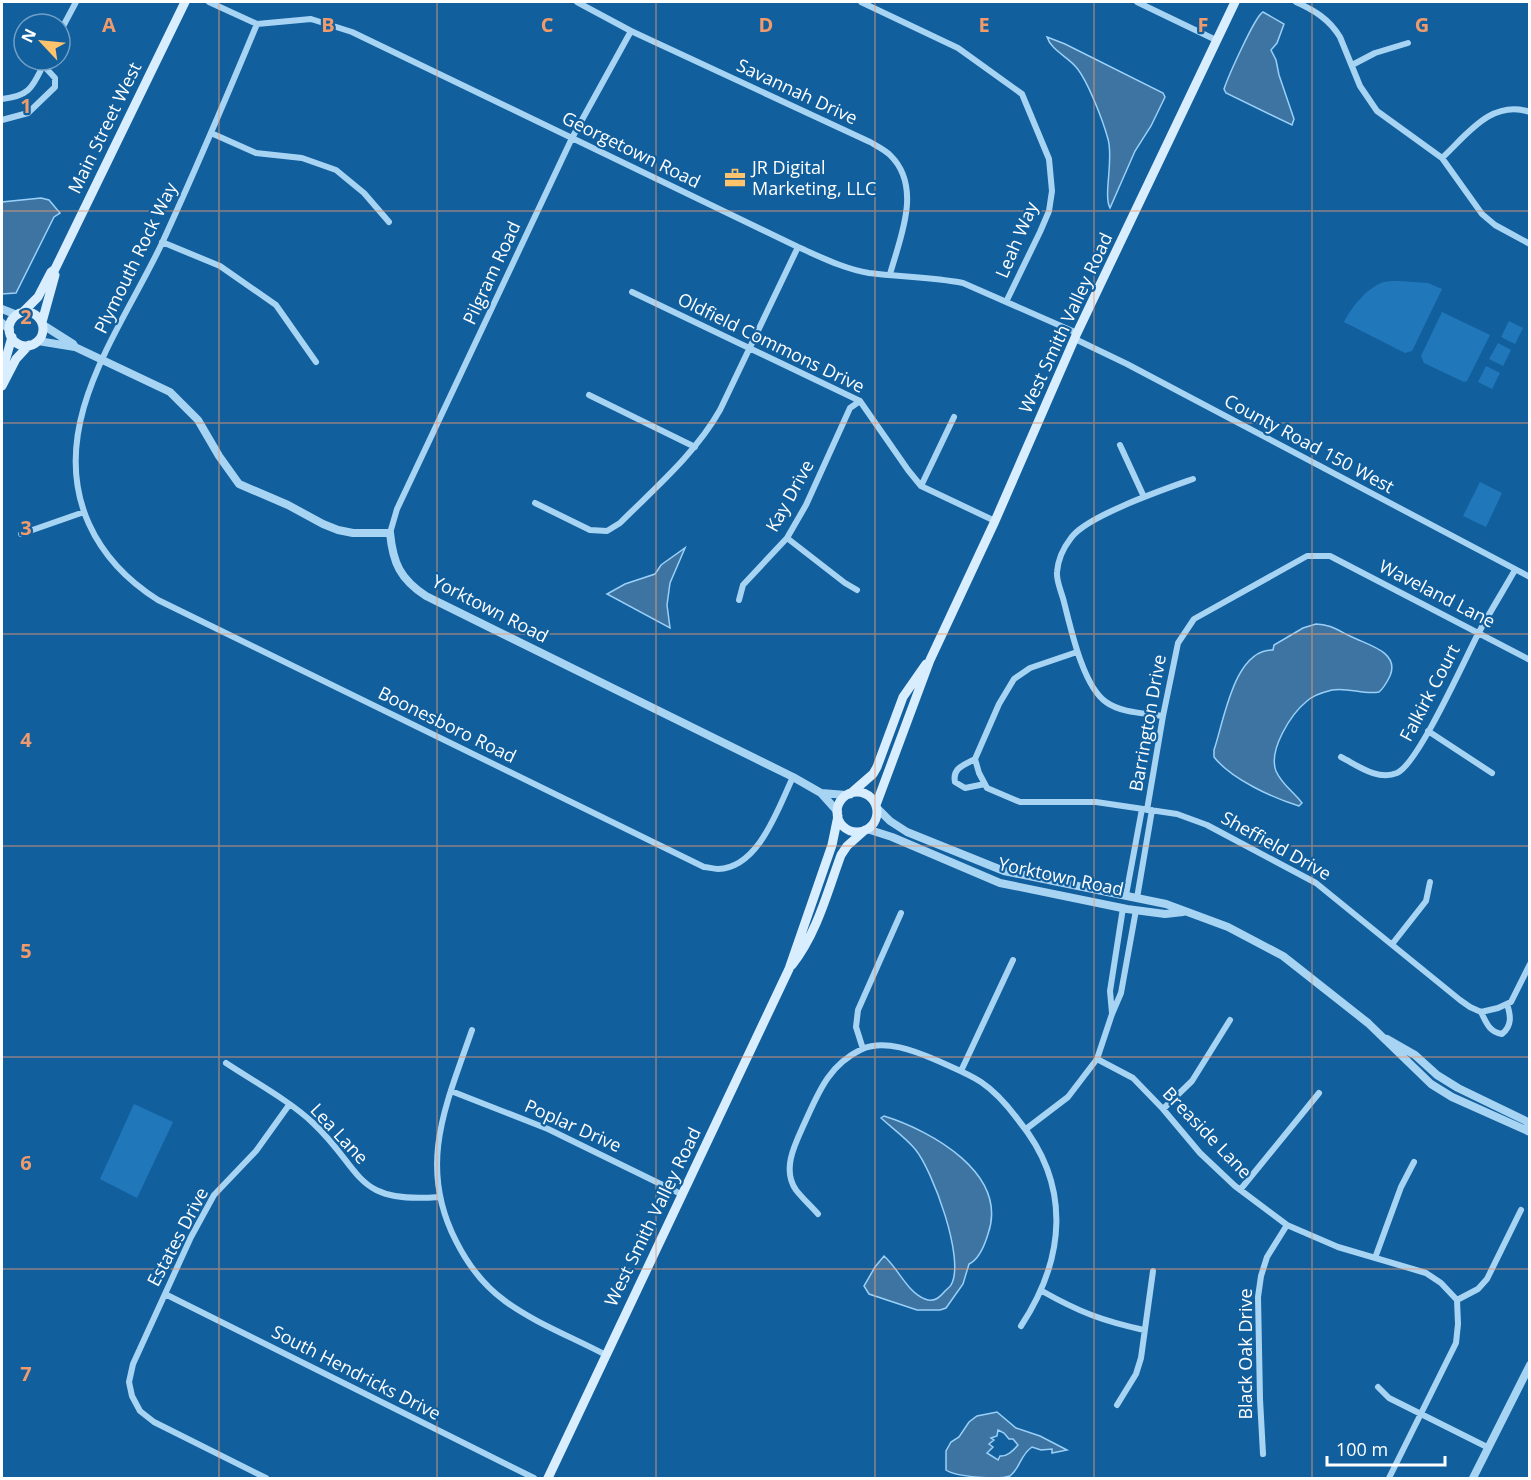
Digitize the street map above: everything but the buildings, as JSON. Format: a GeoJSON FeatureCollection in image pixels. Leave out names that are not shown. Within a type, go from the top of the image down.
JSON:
{"type":"FeatureCollection","features":[{"type":"Feature","properties":{"kind":"main road","name":"Main Street West"},"geometry":{"type":"LineString","coordinates":[[2,386],[16,359],[42,333],[55,269],[185,2]]}},
{"type":"Feature","properties":{"kind":"main road","name":"West Smith Valley Road"},"geometry":{"type":"LineString","coordinates":[[876,806],[930,660],[995,521],[1076,336],[1235,2]]}},
{"type":"Feature","properties":{"kind":"main road","name":"Main Street West"},"geometry":{"type":"LineString","coordinates":[[2,372],[12,321],[38,297],[51,272],[55,269]]}},
{"type":"Feature","properties":{"kind":"main road"},"geometry":{"type":"LineString","coordinates":[[20,314],[34,314],[43,324]]}},
{"type":"Feature","properties":{"kind":"main road"},"geometry":{"type":"LineString","coordinates":[[11,333],[18,342],[33,343]]}},
{"type":"Feature","properties":{"kind":"main road","name":"West Smith Valley Road"},"geometry":{"type":"LineString","coordinates":[[848,795],[873,774],[903,697],[930,660]]}},
{"type":"Feature","properties":{"kind":"main road"},"geometry":{"type":"LineString","coordinates":[[858,792],[872,799],[876,806],[875,819],[866,829],[854,831],[848,829],[842,824],[838,814],[839,805],[848,795],[858,792]]}},
{"type":"Feature","properties":{"kind":"main road","name":"West Smith Valley Road"},"geometry":{"type":"LineString","coordinates":[[548,1479],[789,969],[832,845],[838,814]]}},
{"type":"Feature","properties":{"kind":"main road","name":"West Smith Valley Road"},"geometry":{"type":"LineString","coordinates":[[789,969],[799,956],[818,920],[841,855],[847,846],[866,829]]}},
{"type":"Feature","properties":{"kind":"street","name":"Georgetown Road"},"geometry":{"type":"LineString","coordinates":[[209,2],[257,24],[311,19],[352,32],[798,247],[847,268],[963,283],[1076,336]]}},
{"type":"Feature","properties":{"kind":"street","name":"Savannah Drive"},"geometry":{"type":"LineString","coordinates":[[577,2],[631,31],[870,142],[890,154],[898,165],[906,184],[908,204],[890,274]]}},
{"type":"Feature","properties":{"kind":"street","name":"Leah Way"},"geometry":{"type":"LineString","coordinates":[[861,2],[958,48],[1022,94],[1049,159],[1052,191],[1045,222],[1006,302]]}},
{"type":"Feature","properties":{"kind":"street"},"geometry":{"type":"LineString","coordinates":[[1137,2],[1216,40]]}},
{"type":"Feature","properties":{"kind":"street"},"geometry":{"type":"LineString","coordinates":[[1296,2],[1330,23],[1340,37],[1366,97],[1377,111],[1442,158],[1482,214],[1495,225],[1530,244]]}},
{"type":"Feature","properties":{"kind":"street","name":"Plymouth Rock Way"},"geometry":{"type":"LineString","coordinates":[[84,512],[78,488],[74,452],[90,387],[162,242],[212,133],[257,24]]}},
{"type":"Feature","properties":{"kind":"street","name":"Pilgram Road"},"geometry":{"type":"LineString","coordinates":[[390,533],[397,509],[572,138],[631,31]]}},
{"type":"Feature","properties":{"kind":"street"},"geometry":{"type":"LineString","coordinates":[[1352,65],[1375,53],[1408,43]]}},
{"type":"Feature","properties":{"kind":"street"},"geometry":{"type":"LineString","coordinates":[[2,99],[16,97],[35,84],[40,72]]}},
{"type":"Feature","properties":{"kind":"street"},"geometry":{"type":"LineString","coordinates":[[2,120],[28,113],[55,87],[55,78],[51,72]]}},
{"type":"Feature","properties":{"kind":"street"},"geometry":{"type":"LineString","coordinates":[[1442,158],[1480,122],[1498,110],[1512,108],[1530,112]]}},
{"type":"Feature","properties":{"kind":"street"},"geometry":{"type":"LineString","coordinates":[[212,133],[256,153],[302,158],[336,170],[364,192],[389,222]]}},
{"type":"Feature","properties":{"kind":"street"},"geometry":{"type":"LineString","coordinates":[[162,242],[220,266],[276,305],[316,362]]}},
{"type":"Feature","properties":{"kind":"street"},"geometry":{"type":"LineString","coordinates":[[535,503],[590,530],[607,531],[620,522],[707,432],[720,410],[798,247]]}},
{"type":"Feature","properties":{"kind":"street","name":"Oldfield Commons Drive"},"geometry":{"type":"LineString","coordinates":[[632,292],[860,401],[921,486],[995,521]]}},
{"type":"Feature","properties":{"kind":"street"},"geometry":{"type":"LineString","coordinates":[[2,309],[20,314]]}},
{"type":"Feature","properties":{"kind":"street"},"geometry":{"type":"LineString","coordinates":[[2,323],[11,333]]}},
{"type":"Feature","properties":{"kind":"street"},"geometry":{"type":"LineString","coordinates":[[43,324],[75,347]]}},
{"type":"Feature","properties":{"kind":"street","name":"County Road 150 West"},"geometry":{"type":"LineString","coordinates":[[1076,336],[1530,577]]}},
{"type":"Feature","properties":{"kind":"street"},"geometry":{"type":"LineString","coordinates":[[33,343],[75,347],[170,392],[198,420],[239,484],[338,530],[353,533],[390,533]]}},
{"type":"Feature","properties":{"kind":"street"},"geometry":{"type":"LineString","coordinates":[[589,395],[695,447]]}},
{"type":"Feature","properties":{"kind":"street","name":"Kay Drive"},"geometry":{"type":"LineString","coordinates":[[739,600],[743,585],[787,538],[806,505],[850,408],[860,401]]}},
{"type":"Feature","properties":{"kind":"street"},"geometry":{"type":"LineString","coordinates":[[921,486],[954,417]]}},
{"type":"Feature","properties":{"kind":"street"},"geometry":{"type":"LineString","coordinates":[[1120,445],[1144,497]]}},
{"type":"Feature","properties":{"kind":"street"},"geometry":{"type":"LineString","coordinates":[[1163,716],[1124,710],[1106,702],[1094,690],[1077,652],[1056,574],[1061,554],[1071,537],[1082,526],[1144,497],[1193,479]]}},
{"type":"Feature","properties":{"kind":"street"},"geometry":{"type":"LineString","coordinates":[[21,534],[84,512]]}},
{"type":"Feature","properties":{"kind":"street","name":"Boonesboro Road"},"geometry":{"type":"LineString","coordinates":[[84,512],[101,546],[115,565],[137,586],[159,600],[704,867],[718,869],[732,865],[753,851],[764,837],[793,777]]}},
{"type":"Feature","properties":{"kind":"street","name":"Yorktown Road"},"geometry":{"type":"LineString","coordinates":[[390,533],[393,556],[401,575],[426,596],[793,777],[821,793],[838,814]]}},
{"type":"Feature","properties":{"kind":"street"},"geometry":{"type":"LineString","coordinates":[[787,538],[857,590]]}},
{"type":"Feature","properties":{"kind":"street","name":"Barrington Drive"},"geometry":{"type":"LineString","coordinates":[[1147,810],[1178,643],[1194,619],[1307,556],[1330,556]]}},
{"type":"Feature","properties":{"kind":"street","name":"Waveland Lane"},"geometry":{"type":"LineString","coordinates":[[1330,556],[1530,660]]}},
{"type":"Feature","properties":{"kind":"street","name":"Falkirk Court"},"geometry":{"type":"LineString","coordinates":[[1341,757],[1372,773],[1386,775],[1395,773],[1407,764],[1428,731],[1515,570]]}},
{"type":"Feature","properties":{"kind":"street"},"geometry":{"type":"LineString","coordinates":[[975,759],[986,786],[964,788],[955,783],[956,769],[975,759],[999,704],[1014,679],[1030,668],[1077,652]]}},
{"type":"Feature","properties":{"kind":"street"},"geometry":{"type":"LineString","coordinates":[[1428,731],[1492,774]]}},
{"type":"Feature","properties":{"kind":"street","name":"Sheffield Drive"},"geometry":{"type":"LineString","coordinates":[[986,786],[1020,802],[1096,802],[1197,820],[1316,883],[1393,943],[1460,1000],[1481,1012],[1494,1033],[1502,1034],[1507,1030],[1511,1015],[1509,1003]]}},
{"type":"Feature","properties":{"kind":"street","name":"Yorktown Road"},"geometry":{"type":"LineString","coordinates":[[821,793],[848,795]]}},
{"type":"Feature","properties":{"kind":"street","name":"Yorktown Road"},"geometry":{"type":"LineString","coordinates":[[876,806],[907,832],[1004,871],[1166,904],[1228,927],[1282,956],[1384,1037],[1415,1055],[1437,1075],[1530,1125]]}},
{"type":"Feature","properties":{"kind":"street"},"geometry":{"type":"LineString","coordinates":[[1126,895],[1147,810]]}},
{"type":"Feature","properties":{"kind":"street"},"geometry":{"type":"LineString","coordinates":[[1137,898],[1147,810]]}},
{"type":"Feature","properties":{"kind":"street","name":"Yorktown Road"},"geometry":{"type":"LineString","coordinates":[[866,829],[892,837],[1000,883],[1123,908],[1165,914],[1186,912]]}},
{"type":"Feature","properties":{"kind":"street"},"geometry":{"type":"LineString","coordinates":[[1393,943],[1426,901],[1430,882]]}},
{"type":"Feature","properties":{"kind":"street"},"geometry":{"type":"LineString","coordinates":[[1112,1014],[1110,991],[1123,908]]}},
{"type":"Feature","properties":{"kind":"street"},"geometry":{"type":"LineString","coordinates":[[1026,1129],[1068,1097],[1097,1059],[1121,993],[1136,910]]}},
{"type":"Feature","properties":{"kind":"street"},"geometry":{"type":"LineString","coordinates":[[862,1049],[856,1027],[858,1010],[901,913]]}},
{"type":"Feature","properties":{"kind":"street"},"geometry":{"type":"LineString","coordinates":[[961,1071],[1013,960]]}},
{"type":"Feature","properties":{"kind":"street"},"geometry":{"type":"LineString","coordinates":[[1481,1012],[1509,1003],[1530,964]]}},
{"type":"Feature","properties":{"kind":"street"},"geometry":{"type":"LineString","coordinates":[[1163,1109],[1192,1081],[1230,1020]]}},
{"type":"Feature","properties":{"kind":"street"},"geometry":{"type":"LineString","coordinates":[[472,1030],[451,1091],[436,1157],[439,1197],[448,1225],[467,1262],[492,1291],[515,1308],[606,1355]]}},
{"type":"Feature","properties":{"kind":"street","name":"Yorktown Road"},"geometry":{"type":"LineString","coordinates":[[1384,1037],[1402,1058],[1431,1084],[1452,1097],[1530,1132]]}},
{"type":"Feature","properties":{"kind":"street"},"geometry":{"type":"LineString","coordinates":[[818,1214],[793,1185],[790,1172],[791,1156],[827,1077],[844,1060],[862,1049],[890,1046],[918,1053],[981,1082],[1003,1101],[1038,1148],[1051,1178],[1056,1206],[1055,1248],[1050,1269],[1042,1291],[1021,1326]]}},
{"type":"Feature","properties":{"kind":"street","name":"Breaside Lane"},"geometry":{"type":"LineString","coordinates":[[1097,1059],[1133,1078],[1200,1153],[1240,1190],[1287,1225],[1338,1247],[1426,1273],[1441,1283],[1456,1300]]}},
{"type":"Feature","properties":{"kind":"street","name":"Lea Lane"},"geometry":{"type":"LineString","coordinates":[[226,1063],[313,1123],[355,1174],[373,1189],[400,1198],[439,1197]]}},
{"type":"Feature","properties":{"kind":"street","name":"Poplar Drive"},"geometry":{"type":"LineString","coordinates":[[451,1091],[548,1129],[681,1194]]}},
{"type":"Feature","properties":{"kind":"street"},"geometry":{"type":"LineString","coordinates":[[1240,1190],[1319,1093]]}},
{"type":"Feature","properties":{"kind":"street","name":"Estates Drive"},"geometry":{"type":"LineString","coordinates":[[266,1479],[154,1422],[140,1411],[134,1401],[130,1390],[130,1373],[191,1237],[214,1195],[256,1151],[289,1105]]}},
{"type":"Feature","properties":{"kind":"street"},"geometry":{"type":"LineString","coordinates":[[1375,1258],[1401,1187],[1414,1162]]}},
{"type":"Feature","properties":{"kind":"street"},"geometry":{"type":"LineString","coordinates":[[1389,1479],[1456,1343],[1458,1324],[1456,1300],[1478,1289],[1486,1278],[1521,1210]]}},
{"type":"Feature","properties":{"kind":"street","name":"Black Oak Drive"},"geometry":{"type":"LineString","coordinates":[[1263,1454],[1258,1297],[1267,1257],[1287,1225]]}},
{"type":"Feature","properties":{"kind":"street"},"geometry":{"type":"LineString","coordinates":[[1117,1405],[1136,1374],[1141,1358],[1153,1271]]}},
{"type":"Feature","properties":{"kind":"street"},"geometry":{"type":"LineString","coordinates":[[1042,1291],[1076,1310],[1106,1322],[1144,1330]]}},
{"type":"Feature","properties":{"kind":"street","name":"South Hendricks Drive"},"geometry":{"type":"LineString","coordinates":[[165,1294],[534,1479]]}},
{"type":"Feature","properties":{"kind":"street"},"geometry":{"type":"LineString","coordinates":[[1473,1479],[1530,1365]]}},
{"type":"Feature","properties":{"kind":"street"},"geometry":{"type":"LineString","coordinates":[[1378,1387],[1389,1398],[1419,1415],[1488,1448]]}},
{"type":"Feature","properties":{"kind":"shaded area"},"geometry":{"type":"Polygon","coordinates":[[[1263,12],[1284,24],[1277,43],[1271,50],[1294,119],[1292,125],[1226,93],[1224,89],[1248,35],[1263,12]]]}},
{"type":"Feature","properties":{"kind":"shaded area"},"geometry":{"type":"Polygon","coordinates":[[[1047,37],[1163,93],[1165,97],[1151,126],[1135,151],[1110,208],[1108,195],[1110,147],[1103,122],[1081,73],[1073,63],[1052,46],[1047,37]]]}},
{"type":"Feature","properties":{"kind":"shaded area"},"geometry":{"type":"Polygon","coordinates":[[[41,198],[49,200],[60,213],[54,217],[16,293],[2,294],[2,202],[41,198]]]}},
{"type":"Feature","properties":{"kind":"shaded area"},"geometry":{"type":"Polygon","coordinates":[[[1384,282],[1428,283],[1442,289],[1412,351],[1405,353],[1344,322],[1355,304],[1371,289],[1384,282]]]}},
{"type":"Feature","properties":{"kind":"shaded area"},"geometry":{"type":"Polygon","coordinates":[[[1442,312],[1490,335],[1467,381],[1464,382],[1424,363],[1421,356],[1442,312]]]}},
{"type":"Feature","properties":{"kind":"shaded area"},"geometry":{"type":"Polygon","coordinates":[[[1509,321],[1523,328],[1515,344],[1501,337],[1509,321]]]}},
{"type":"Feature","properties":{"kind":"shaded area"},"geometry":{"type":"Polygon","coordinates":[[[1498,343],[1511,350],[1503,366],[1489,359],[1498,343]]]}},
{"type":"Feature","properties":{"kind":"shaded area"},"geometry":{"type":"Polygon","coordinates":[[[1486,366],[1500,373],[1492,389],[1478,382],[1486,366]]]}},
{"type":"Feature","properties":{"kind":"shaded area"},"geometry":{"type":"Polygon","coordinates":[[[1480,482],[1502,493],[1486,527],[1463,516],[1480,482]]]}},
{"type":"Feature","properties":{"kind":"shaded area"},"geometry":{"type":"Polygon","coordinates":[[[685,548],[670,583],[667,605],[670,628],[607,594],[625,584],[655,574],[661,565],[685,548]]]}},
{"type":"Feature","properties":{"kind":"shaded area"},"geometry":{"type":"Polygon","coordinates":[[[1316,624],[1334,628],[1381,650],[1391,661],[1392,668],[1388,680],[1379,692],[1332,690],[1312,697],[1294,714],[1278,743],[1274,762],[1281,780],[1302,803],[1299,806],[1265,793],[1231,773],[1214,757],[1214,750],[1233,689],[1249,661],[1260,653],[1273,650],[1274,645],[1303,628],[1316,624]]]}},
{"type":"Feature","properties":{"kind":"shaded area"},"geometry":{"type":"Polygon","coordinates":[[[134,1104],[173,1122],[137,1198],[100,1179],[134,1104]]]}},
{"type":"Feature","properties":{"kind":"shaded area"},"geometry":{"type":"Polygon","coordinates":[[[884,1116],[923,1132],[944,1144],[977,1174],[987,1192],[992,1212],[984,1247],[976,1259],[969,1264],[963,1284],[946,1308],[940,1310],[917,1310],[869,1294],[864,1286],[884,1256],[913,1291],[928,1300],[936,1299],[951,1285],[954,1273],[951,1236],[930,1175],[915,1149],[881,1118],[884,1116]]]}},
{"type":"Feature","properties":{"kind":"shaded area"},"geometry":{"type":"Polygon","coordinates":[[[997,1412],[1016,1428],[1040,1436],[1067,1450],[1052,1453],[1052,1449],[1041,1450],[1032,1447],[1014,1472],[1005,1477],[968,1476],[946,1470],[946,1451],[951,1442],[959,1437],[969,1422],[977,1416],[997,1412]],[[998,1430],[997,1436],[991,1438],[994,1440],[989,1444],[993,1447],[987,1453],[998,1460],[1000,1456],[1007,1455],[1018,1445],[998,1430]]]}},
{"type":"Feature","properties":{"kind":"place","name":"JR Digital Marketing, LLC"},"geometry":{"type":"Point","coordinates":[735,178]}}]}
